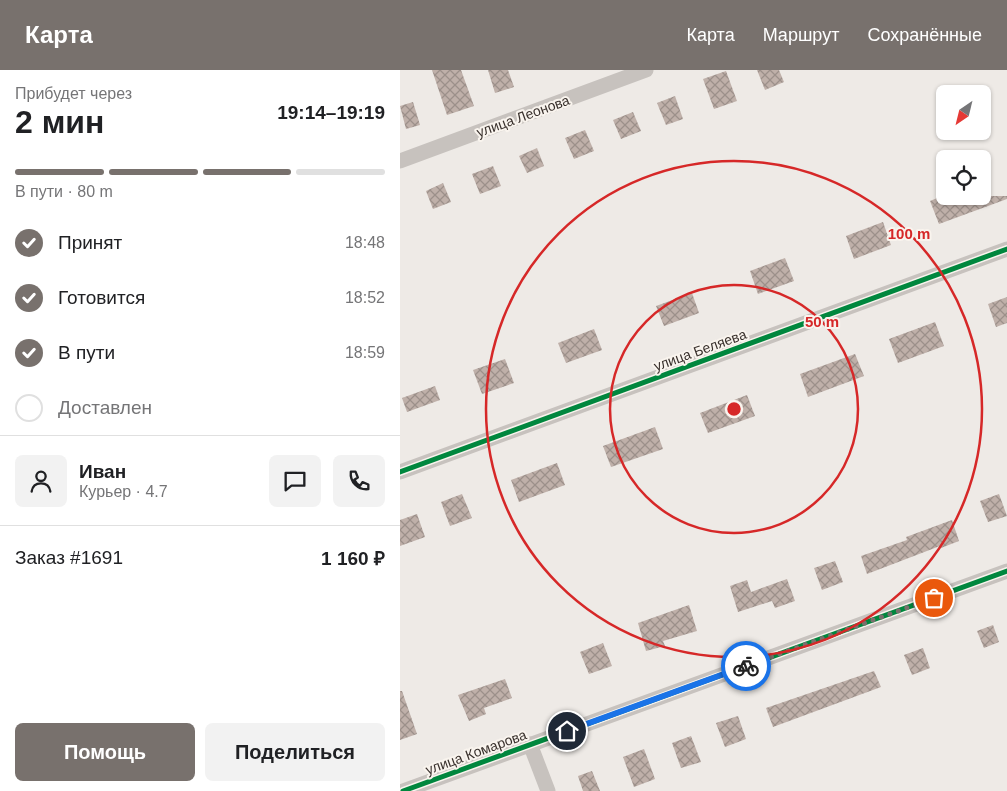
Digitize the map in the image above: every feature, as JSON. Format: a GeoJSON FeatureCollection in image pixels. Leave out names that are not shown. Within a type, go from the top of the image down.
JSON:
{"type":"FeatureCollection","features":[{"type":"Feature","properties":{"kind":"street","name":"улица Леонова"},"geometry":{"type":"LineString","coordinates":[[400,161],[646,70]]}},
{"type":"Feature","properties":{"kind":"street","name":"улица Беляева"},"geometry":{"type":"LineString","coordinates":[[400,472],[1007,249]]}},
{"type":"Feature","properties":{"kind":"street","name":"улица Комарова"},"geometry":{"type":"LineString","coordinates":[[403,791],[1007,571]]}},
{"type":"Feature","properties":{"kind":"street"},"geometry":{"type":"LineString","coordinates":[[530,744],[548,791]]}},
{"type":"Feature","properties":{"kind":"building"},"geometry":{"type":"Polygon","coordinates":[[[432,70],[461,70],[474,106],[447,115],[432,70]]]}},
{"type":"Feature","properties":{"kind":"building"},"geometry":{"type":"Polygon","coordinates":[[[488,70],[508,70],[514,87],[495,93],[488,70]]]}},
{"type":"Feature","properties":{"kind":"building"},"geometry":{"type":"Polygon","coordinates":[[[757,70],[779,70],[784,82],[765,90],[757,70]]]}},
{"type":"Feature","properties":{"kind":"building"},"geometry":{"type":"Polygon","coordinates":[[[726,71],[737,101],[714,109],[703,79],[726,71]]]}},
{"type":"Feature","properties":{"kind":"building"},"geometry":{"type":"Polygon","coordinates":[[[675,96],[683,119],[666,125],[657,103],[675,96]]]}},
{"type":"Feature","properties":{"kind":"building"},"geometry":{"type":"Polygon","coordinates":[[[413,102],[420,125],[406,129],[400,106],[413,102]]]}},
{"type":"Feature","properties":{"kind":"building"},"geometry":{"type":"Polygon","coordinates":[[[633,112],[641,131],[621,139],[613,120],[633,112]]]}},
{"type":"Feature","properties":{"kind":"building"},"geometry":{"type":"Polygon","coordinates":[[[585,130],[594,151],[574,159],[565,138],[585,130]]]}},
{"type":"Feature","properties":{"kind":"building"},"geometry":{"type":"Polygon","coordinates":[[[537,148],[544,166],[527,173],[519,156],[537,148]]]}},
{"type":"Feature","properties":{"kind":"building"},"geometry":{"type":"Polygon","coordinates":[[[493,166],[501,186],[480,194],[472,174],[493,166]]]}},
{"type":"Feature","properties":{"kind":"building"},"geometry":{"type":"Polygon","coordinates":[[[443,183],[451,202],[433,209],[426,191],[443,183]]]}},
{"type":"Feature","properties":{"kind":"building"},"geometry":{"type":"Polygon","coordinates":[[[991,196],[1007,196],[1007,199],[991,205],[991,196]]]}},
{"type":"Feature","properties":{"kind":"building"},"geometry":{"type":"Polygon","coordinates":[[[936,198],[936,205],[991,205],[939,224],[930,201],[936,198]]]}},
{"type":"Feature","properties":{"kind":"building"},"geometry":{"type":"Polygon","coordinates":[[[883,222],[891,245],[854,259],[846,236],[883,222]]]}},
{"type":"Feature","properties":{"kind":"building"},"geometry":{"type":"Polygon","coordinates":[[[785,258],[794,281],[758,294],[750,271],[785,258]]]}},
{"type":"Feature","properties":{"kind":"building"},"geometry":{"type":"Polygon","coordinates":[[[692,293],[699,313],[664,326],[656,306],[692,293]]]}},
{"type":"Feature","properties":{"kind":"building"},"geometry":{"type":"Polygon","coordinates":[[[1007,297],[1007,323],[996,327],[988,304],[1007,297]]]}},
{"type":"Feature","properties":{"kind":"building"},"geometry":{"type":"Polygon","coordinates":[[[935,322],[944,346],[898,363],[889,339],[935,322]]]}},
{"type":"Feature","properties":{"kind":"building"},"geometry":{"type":"Polygon","coordinates":[[[594,329],[602,350],[566,363],[558,343],[594,329]]]}},
{"type":"Feature","properties":{"kind":"building"},"geometry":{"type":"Polygon","coordinates":[[[855,354],[864,376],[808,397],[800,374],[855,354]]]}},
{"type":"Feature","properties":{"kind":"building"},"geometry":{"type":"Polygon","coordinates":[[[505,359],[514,383],[482,394],[473,370],[505,359]]]}},
{"type":"Feature","properties":{"kind":"building"},"geometry":{"type":"Polygon","coordinates":[[[435,386],[440,400],[407,412],[402,398],[435,386]]]}},
{"type":"Feature","properties":{"kind":"building"},"geometry":{"type":"Polygon","coordinates":[[[747,395],[755,416],[708,433],[700,413],[747,395]]]}},
{"type":"Feature","properties":{"kind":"building"},"geometry":{"type":"Polygon","coordinates":[[[655,427],[663,449],[611,467],[603,446],[655,427]]]}},
{"type":"Feature","properties":{"kind":"building"},"geometry":{"type":"Polygon","coordinates":[[[557,463],[565,485],[519,502],[511,480],[557,463]]]}},
{"type":"Feature","properties":{"kind":"building"},"geometry":{"type":"Polygon","coordinates":[[[462,494],[472,518],[450,526],[441,502],[462,494]]]}},
{"type":"Feature","properties":{"kind":"building"},"geometry":{"type":"Polygon","coordinates":[[[999,494],[1007,516],[988,522],[980,501],[999,494]]]}},
{"type":"Feature","properties":{"kind":"building"},"geometry":{"type":"Polygon","coordinates":[[[417,514],[425,537],[400,546],[400,520],[417,514]]]}},
{"type":"Feature","properties":{"kind":"building"},"geometry":{"type":"Polygon","coordinates":[[[952,520],[959,541],[941,548],[940,546],[867,574],[861,556],[907,540],[906,537],[952,520]]]}},
{"type":"Feature","properties":{"kind":"building"},"geometry":{"type":"Polygon","coordinates":[[[835,561],[843,582],[822,590],[814,568],[835,561]]]}},
{"type":"Feature","properties":{"kind":"building"},"geometry":{"type":"Polygon","coordinates":[[[787,579],[795,601],[775,608],[772,601],[738,612],[730,586],[747,580],[751,592],[787,579]]]}},
{"type":"Feature","properties":{"kind":"building"},"geometry":{"type":"Polygon","coordinates":[[[689,605],[697,631],[663,641],[665,646],[646,651],[638,623],[689,605]]]}},
{"type":"Feature","properties":{"kind":"building"},"geometry":{"type":"Polygon","coordinates":[[[993,625],[999,642],[984,648],[977,631],[993,625]]]}},
{"type":"Feature","properties":{"kind":"building"},"geometry":{"type":"Polygon","coordinates":[[[603,643],[612,666],[589,674],[580,652],[603,643]]]}},
{"type":"Feature","properties":{"kind":"building"},"geometry":{"type":"Polygon","coordinates":[[[923,648],[930,668],[912,675],[904,655],[923,648]]]}},
{"type":"Feature","properties":{"kind":"building"},"geometry":{"type":"Polygon","coordinates":[[[874,671],[881,687],[773,727],[766,708],[874,671]]]}},
{"type":"Feature","properties":{"kind":"building"},"geometry":{"type":"Polygon","coordinates":[[[505,679],[512,698],[484,708],[486,714],[469,721],[458,695],[505,679]]]}},
{"type":"Feature","properties":{"kind":"building"},"geometry":{"type":"Polygon","coordinates":[[[400,691],[402,691],[417,734],[400,740],[400,691]]]}},
{"type":"Feature","properties":{"kind":"building"},"geometry":{"type":"Polygon","coordinates":[[[738,716],[746,739],[725,747],[716,723],[738,716]]]}},
{"type":"Feature","properties":{"kind":"building"},"geometry":{"type":"Polygon","coordinates":[[[691,736],[701,762],[681,768],[672,743],[691,736]]]}},
{"type":"Feature","properties":{"kind":"building"},"geometry":{"type":"Polygon","coordinates":[[[644,749],[655,779],[634,787],[623,757],[644,749]]]}},
{"type":"Feature","properties":{"kind":"building"},"geometry":{"type":"Polygon","coordinates":[[[592,771],[600,791],[583,791],[578,776],[592,771]]]}},
{"type":"Feature","properties":{"kind":"cycle path"},"geometry":{"type":"LineString","coordinates":[[400,472],[1007,249]]}},
{"type":"Feature","properties":{"kind":"cycle path"},"geometry":{"type":"LineString","coordinates":[[403,791],[1007,571]]}},
{"type":"Feature","properties":{"kind":"way so far"},"geometry":{"type":"LineString","coordinates":[[746,666],[934,598]]}},
{"type":"Feature","properties":{"kind":"route"},"geometry":{"type":"LineString","coordinates":[[567,731],[746,666]]}}]}
